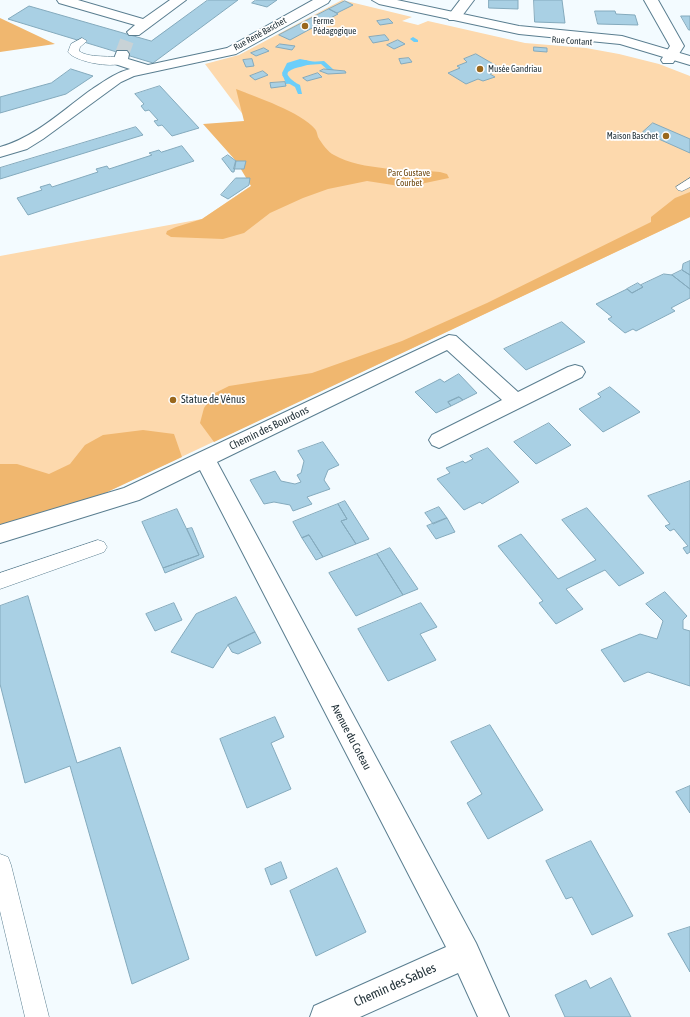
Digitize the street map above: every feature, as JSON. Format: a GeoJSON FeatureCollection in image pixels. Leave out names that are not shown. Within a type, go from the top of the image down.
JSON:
{"type":"FeatureCollection","features":[{"type":"Feature","properties":{"kind":"street"},"geometry":{"type":"LineString","coordinates":[[64,0],[145,24]]}},
{"type":"Feature","properties":{"kind":"street"},"geometry":{"type":"LineString","coordinates":[[129,35],[179,0]]}},
{"type":"Feature","properties":{"kind":"street","name":"Rue René Baschet"},"geometry":{"type":"LineString","coordinates":[[0,152],[22,146],[116,79],[130,72],[231,51],[323,0]]}},
{"type":"Feature","properties":{"kind":"street","name":"Rue Contant"},"geometry":{"type":"LineString","coordinates":[[379,0],[454,17],[476,25],[521,36],[603,44],[690,61]]}},
{"type":"Feature","properties":{"kind":"street"},"geometry":{"type":"LineString","coordinates":[[454,17],[467,0]]}},
{"type":"Feature","properties":{"kind":"street"},"geometry":{"type":"LineString","coordinates":[[651,0],[677,46],[670,58]]}},
{"type":"Feature","properties":{"kind":"street","name":"Rue René Baschet"},"geometry":{"type":"LineString","coordinates":[[121,57],[147,69]]}},
{"type":"Feature","properties":{"kind":"street","name":"Rue Contant"},"geometry":{"type":"LineString","coordinates":[[670,58],[690,68]]}},
{"type":"Feature","properties":{"kind":"street","name":"Chemin des Bourdons"},"geometry":{"type":"LineString","coordinates":[[0,534],[131,494],[449,341],[516,401]]}},
{"type":"Feature","properties":{"kind":"street"},"geometry":{"type":"LineString","coordinates":[[439,440],[575,372]]}},
{"type":"Feature","properties":{"kind":"street","name":"Avenue du Coteau"},"geometry":{"type":"LineString","coordinates":[[205,459],[465,954],[494,1017]]}},
{"type":"Feature","properties":{"kind":"street","name":"Chemin des Sables"},"geometry":{"type":"LineString","coordinates":[[325,1017],[465,954]]}},
{"type":"Feature","properties":{"kind":"lane"},"geometry":{"type":"LineString","coordinates":[[82,41],[75,46],[73,52],[78,56],[88,60],[121,57]]}},
{"type":"Feature","properties":{"kind":"lane"},"geometry":{"type":"LineString","coordinates":[[0,580],[98,547]]}},
{"type":"Feature","properties":{"kind":"lane"},"geometry":{"type":"LineString","coordinates":[[0,865],[37,1017]]}},
{"type":"Feature","properties":{"kind":"green space","name":"Parc Gustave Courbet"},"geometry":{"type":"Polygon","coordinates":[[[342,0],[412,17],[402,21],[418,25],[428,21],[525,43],[586,48],[619,54],[659,64],[690,76],[690,217],[105,493],[0,526],[0,256],[202,219],[251,186],[259,136],[205,64],[239,55],[342,0]]]}},
{"type":"Feature","properties":{"kind":"green space"},"geometry":{"type":"Polygon","coordinates":[[[0,18],[55,44],[0,52],[0,18]]]}},
{"type":"Feature","properties":{"kind":"green space"},"geometry":{"type":"Polygon","coordinates":[[[236,89],[278,106],[300,117],[315,129],[325,148],[334,155],[345,160],[372,167],[440,172],[447,174],[449,178],[406,187],[367,181],[328,189],[303,198],[270,213],[244,233],[223,239],[171,237],[166,234],[167,231],[202,219],[251,186],[236,161],[203,124],[244,121],[236,89]]]}},
{"type":"Feature","properties":{"kind":"green space"},"geometry":{"type":"Polygon","coordinates":[[[690,192],[690,217],[214,442],[200,423],[204,408],[215,393],[229,386],[312,373],[402,341],[487,303],[651,222],[651,217],[675,198],[690,192]]]}},
{"type":"Feature","properties":{"kind":"green space"},"geometry":{"type":"Polygon","coordinates":[[[143,430],[174,434],[182,457],[105,493],[0,526],[0,464],[17,464],[49,474],[70,464],[85,445],[103,435],[143,430]]]}},
{"type":"Feature","properties":{"kind":"water"},"geometry":{"type":"Polygon","coordinates":[[[300,59],[315,62],[288,72],[287,76],[296,83],[286,84],[282,73],[287,63],[300,59]]]}},
{"type":"Feature","properties":{"kind":"building"},"geometry":{"type":"Polygon","coordinates":[[[208,0],[238,0],[153,63],[8,19],[29,6],[151,41],[208,0]]]}},
{"type":"Feature","properties":{"kind":"building"},"geometry":{"type":"Polygon","coordinates":[[[256,0],[277,0],[267,7],[252,3],[256,0]]]}},
{"type":"Feature","properties":{"kind":"building"},"geometry":{"type":"Polygon","coordinates":[[[489,0],[518,0],[518,9],[489,8],[489,0]]]}},
{"type":"Feature","properties":{"kind":"building"},"geometry":{"type":"Polygon","coordinates":[[[534,0],[562,0],[565,23],[535,22],[534,0]]]}},
{"type":"Feature","properties":{"kind":"building"},"geometry":{"type":"Polygon","coordinates":[[[345,1],[353,5],[337,13],[329,9],[345,1]]]}},
{"type":"Feature","properties":{"kind":"building","name":"Ferme Pédagogique"},"geometry":{"type":"Polygon","coordinates":[[[329,9],[338,14],[290,40],[279,35],[329,9]]]}},
{"type":"Feature","properties":{"kind":"building"},"geometry":{"type":"Polygon","coordinates":[[[595,11],[615,11],[616,14],[635,15],[638,25],[598,24],[595,11]]]}},
{"type":"Feature","properties":{"kind":"building"},"geometry":{"type":"Polygon","coordinates":[[[681,16],[690,16],[690,30],[689,30],[681,16]]]}},
{"type":"Feature","properties":{"kind":"building"},"geometry":{"type":"Polygon","coordinates":[[[389,19],[393,23],[380,25],[377,21],[389,19]]]}},
{"type":"Feature","properties":{"kind":"building"},"geometry":{"type":"Polygon","coordinates":[[[385,35],[389,40],[373,43],[369,37],[385,35]]]}},
{"type":"Feature","properties":{"kind":"building"},"geometry":{"type":"Polygon","coordinates":[[[398,40],[405,44],[394,49],[387,45],[398,40]]]}},
{"type":"Feature","properties":{"kind":"building"},"geometry":{"type":"Polygon","coordinates":[[[280,44],[295,46],[292,50],[276,47],[280,44]]]}},
{"type":"Feature","properties":{"kind":"building"},"geometry":{"type":"Polygon","coordinates":[[[534,47],[547,48],[547,52],[534,51],[534,47]]]}},
{"type":"Feature","properties":{"kind":"building"},"geometry":{"type":"Polygon","coordinates":[[[264,48],[269,51],[256,56],[251,53],[264,48]]]}},
{"type":"Feature","properties":{"kind":"building","name":"Musée Gandriau"},"geometry":{"type":"Polygon","coordinates":[[[476,54],[502,69],[490,74],[495,77],[483,81],[478,79],[466,84],[448,73],[460,68],[457,66],[467,62],[464,59],[476,54]]]}},
{"type":"Feature","properties":{"kind":"building"},"geometry":{"type":"Polygon","coordinates":[[[409,58],[412,62],[401,64],[399,59],[409,58]]]}},
{"type":"Feature","properties":{"kind":"building"},"geometry":{"type":"Polygon","coordinates":[[[252,59],[254,66],[246,67],[243,60],[252,59]]]}},
{"type":"Feature","properties":{"kind":"building"},"geometry":{"type":"Polygon","coordinates":[[[71,69],[93,76],[66,94],[0,113],[0,97],[51,83],[71,69]]]}},
{"type":"Feature","properties":{"kind":"building"},"geometry":{"type":"Polygon","coordinates":[[[324,69],[345,71],[346,73],[328,74],[320,71],[324,69]]]}},
{"type":"Feature","properties":{"kind":"building"},"geometry":{"type":"Polygon","coordinates":[[[263,71],[268,75],[255,80],[250,76],[263,71]]]}},
{"type":"Feature","properties":{"kind":"building"},"geometry":{"type":"Polygon","coordinates":[[[318,73],[322,77],[307,81],[303,78],[318,73]]]}},
{"type":"Feature","properties":{"kind":"building"},"geometry":{"type":"Polygon","coordinates":[[[285,82],[286,86],[271,88],[270,83],[285,82]]]}},
{"type":"Feature","properties":{"kind":"building"},"geometry":{"type":"Polygon","coordinates":[[[160,86],[199,128],[172,136],[162,125],[158,126],[154,121],[158,120],[149,110],[145,111],[141,106],[144,104],[135,94],[160,86]]]}},
{"type":"Feature","properties":{"kind":"building","name":"Maison Baschet"},"geometry":{"type":"Polygon","coordinates":[[[653,123],[690,139],[690,153],[643,132],[653,123]]]}},
{"type":"Feature","properties":{"kind":"building"},"geometry":{"type":"Polygon","coordinates":[[[136,127],[143,135],[0,179],[0,168],[136,127]]]}},
{"type":"Feature","properties":{"kind":"building"},"geometry":{"type":"Polygon","coordinates":[[[182,146],[194,161],[28,215],[17,198],[42,190],[40,187],[50,184],[52,187],[98,172],[96,169],[107,166],[109,169],[152,155],[149,153],[159,150],[161,152],[182,146]]]}},
{"type":"Feature","properties":{"kind":"building"},"geometry":{"type":"Polygon","coordinates":[[[228,155],[236,161],[234,172],[232,172],[222,159],[228,155]]]}},
{"type":"Feature","properties":{"kind":"building"},"geometry":{"type":"Polygon","coordinates":[[[236,161],[246,161],[244,169],[234,169],[236,161]]]}},
{"type":"Feature","properties":{"kind":"building"},"geometry":{"type":"Polygon","coordinates":[[[236,178],[250,178],[249,185],[228,199],[221,195],[236,178]]]}},
{"type":"Feature","properties":{"kind":"building"},"geometry":{"type":"Polygon","coordinates":[[[690,261],[690,275],[682,270],[683,264],[690,261]]]}},
{"type":"Feature","properties":{"kind":"building"},"geometry":{"type":"Polygon","coordinates":[[[682,270],[690,275],[690,289],[672,275],[682,270]]]}},
{"type":"Feature","properties":{"kind":"building"},"geometry":{"type":"Polygon","coordinates":[[[664,274],[672,275],[690,289],[690,298],[671,308],[675,311],[636,331],[633,329],[625,333],[608,319],[612,317],[596,304],[627,289],[632,293],[643,287],[641,285],[664,274]]]}},
{"type":"Feature","properties":{"kind":"building"},"geometry":{"type":"Polygon","coordinates":[[[638,283],[643,287],[632,293],[627,289],[638,283]]]}},
{"type":"Feature","properties":{"kind":"building"},"geometry":{"type":"Polygon","coordinates":[[[562,322],[585,342],[526,370],[504,349],[562,322]]]}},
{"type":"Feature","properties":{"kind":"building"},"geometry":{"type":"Polygon","coordinates":[[[459,374],[477,393],[463,400],[459,397],[448,402],[451,406],[436,413],[415,392],[440,379],[444,382],[459,374]]]}},
{"type":"Feature","properties":{"kind":"building"},"geometry":{"type":"Polygon","coordinates":[[[610,387],[640,412],[603,432],[579,409],[601,397],[598,394],[610,387]]]}},
{"type":"Feature","properties":{"kind":"building"},"geometry":{"type":"Polygon","coordinates":[[[459,397],[463,400],[451,406],[448,402],[459,397]]]}},
{"type":"Feature","properties":{"kind":"building"},"geometry":{"type":"Polygon","coordinates":[[[549,423],[571,445],[536,464],[514,442],[549,423]]]}},
{"type":"Feature","properties":{"kind":"building"},"geometry":{"type":"Polygon","coordinates":[[[323,442],[339,465],[328,470],[324,480],[330,489],[307,497],[312,504],[293,511],[290,505],[274,502],[264,504],[250,480],[275,471],[281,481],[295,484],[301,482],[297,475],[301,473],[304,461],[298,451],[323,442]]]}},
{"type":"Feature","properties":{"kind":"building"},"geometry":{"type":"Polygon","coordinates":[[[488,448],[519,482],[482,504],[480,502],[464,510],[437,479],[450,473],[446,468],[463,461],[465,463],[473,459],[470,456],[488,448]]]}},
{"type":"Feature","properties":{"kind":"building"},"geometry":{"type":"Polygon","coordinates":[[[690,481],[690,552],[687,554],[683,548],[688,546],[674,529],[670,531],[665,526],[670,524],[648,496],[690,481]]]}},
{"type":"Feature","properties":{"kind":"building"},"geometry":{"type":"Polygon","coordinates":[[[345,501],[369,539],[356,544],[341,521],[347,519],[338,504],[345,501]]]}},
{"type":"Feature","properties":{"kind":"building"},"geometry":{"type":"Polygon","coordinates":[[[338,504],[347,519],[341,521],[356,544],[323,557],[309,535],[302,538],[293,522],[338,504]]]}},
{"type":"Feature","properties":{"kind":"building"},"geometry":{"type":"Polygon","coordinates":[[[439,507],[447,518],[433,524],[425,513],[439,507]]]}},
{"type":"Feature","properties":{"kind":"building"},"geometry":{"type":"Polygon","coordinates":[[[587,508],[644,573],[619,586],[605,570],[566,589],[583,609],[556,624],[539,603],[543,601],[498,546],[521,534],[558,579],[596,560],[562,520],[587,508]]]}},
{"type":"Feature","properties":{"kind":"building"},"geometry":{"type":"Polygon","coordinates":[[[177,509],[199,555],[163,568],[142,522],[177,509]]]}},
{"type":"Feature","properties":{"kind":"building"},"geometry":{"type":"Polygon","coordinates":[[[447,518],[455,532],[436,539],[427,526],[447,518]]]}},
{"type":"Feature","properties":{"kind":"building"},"geometry":{"type":"Polygon","coordinates":[[[192,528],[204,557],[165,573],[163,568],[199,555],[187,529],[192,528]]]}},
{"type":"Feature","properties":{"kind":"building"},"geometry":{"type":"Polygon","coordinates":[[[309,535],[323,557],[316,560],[302,538],[309,535]]]}},
{"type":"Feature","properties":{"kind":"building"},"geometry":{"type":"Polygon","coordinates":[[[390,548],[418,589],[403,595],[377,554],[390,548]]]}},
{"type":"Feature","properties":{"kind":"building"},"geometry":{"type":"Polygon","coordinates":[[[377,554],[403,595],[356,616],[329,573],[377,554]]]}},
{"type":"Feature","properties":{"kind":"building"},"geometry":{"type":"Polygon","coordinates":[[[665,592],[687,616],[683,620],[683,629],[690,631],[690,686],[648,672],[624,682],[601,650],[640,634],[657,639],[663,621],[646,604],[665,592]]]}},
{"type":"Feature","properties":{"kind":"building"},"geometry":{"type":"Polygon","coordinates":[[[28,596],[77,763],[120,747],[189,959],[132,984],[70,766],[25,783],[0,684],[0,606],[28,596]]]}},
{"type":"Feature","properties":{"kind":"building"},"geometry":{"type":"Polygon","coordinates":[[[236,597],[255,632],[228,645],[213,668],[171,652],[196,614],[236,597]]]}},
{"type":"Feature","properties":{"kind":"building"},"geometry":{"type":"Polygon","coordinates":[[[174,603],[182,620],[155,631],[146,614],[174,603]]]}},
{"type":"Feature","properties":{"kind":"building"},"geometry":{"type":"Polygon","coordinates":[[[421,603],[437,627],[420,634],[436,660],[388,681],[358,629],[421,603]]]}},
{"type":"Feature","properties":{"kind":"building"},"geometry":{"type":"Polygon","coordinates":[[[255,632],[261,643],[238,654],[232,652],[228,645],[255,632]]]}},
{"type":"Feature","properties":{"kind":"building"},"geometry":{"type":"Polygon","coordinates":[[[275,717],[284,737],[271,743],[291,789],[247,808],[220,739],[275,717]]]}},
{"type":"Feature","properties":{"kind":"building"},"geometry":{"type":"Polygon","coordinates":[[[490,725],[543,810],[488,839],[467,803],[482,794],[451,742],[490,725]]]}},
{"type":"Feature","properties":{"kind":"building"},"geometry":{"type":"Polygon","coordinates":[[[690,786],[690,813],[676,792],[690,786]]]}},
{"type":"Feature","properties":{"kind":"building"},"geometry":{"type":"Polygon","coordinates":[[[591,841],[633,916],[592,935],[572,897],[566,899],[546,861],[591,841]]]}},
{"type":"Feature","properties":{"kind":"building"},"geometry":{"type":"Polygon","coordinates":[[[281,862],[287,878],[271,885],[265,869],[281,862]]]}},
{"type":"Feature","properties":{"kind":"building"},"geometry":{"type":"Polygon","coordinates":[[[337,868],[366,932],[316,956],[290,891],[337,868]]]}},
{"type":"Feature","properties":{"kind":"building"},"geometry":{"type":"Polygon","coordinates":[[[690,927],[690,972],[668,934],[690,927]]]}},
{"type":"Feature","properties":{"kind":"building"},"geometry":{"type":"Polygon","coordinates":[[[611,978],[631,1017],[565,1017],[555,995],[586,980],[590,988],[611,978]]]}},
{"type":"Feature","properties":{"kind":"waterway"},"geometry":{"type":"LineString","coordinates":[[431,32],[432,28]]}},
{"type":"Feature","properties":{"kind":"waterway"},"geometry":{"type":"LineString","coordinates":[[304,61],[308,64],[322,62],[331,70]]}},
{"type":"Feature","properties":{"kind":"waterway"},"geometry":{"type":"LineString","coordinates":[[285,75],[290,82],[298,86],[300,93]]}},
{"type":"Feature","properties":{"kind":"tunnel"},"geometry":{"type":"LineString","coordinates":[[122,54],[129,35]]}},
{"type":"Feature","properties":{"kind":"place","name":"Ferme Pédagogique"},"geometry":{"type":"Point","coordinates":[305,26]}},
{"type":"Feature","properties":{"kind":"place","name":"Musée Gandriau"},"geometry":{"type":"Point","coordinates":[480,69]}},
{"type":"Feature","properties":{"kind":"place","name":"Maison Baschet"},"geometry":{"type":"Point","coordinates":[666,136]}},
{"type":"Feature","properties":{"kind":"place","name":"Statue de Vénus"},"geometry":{"type":"Point","coordinates":[173,400]}}]}
